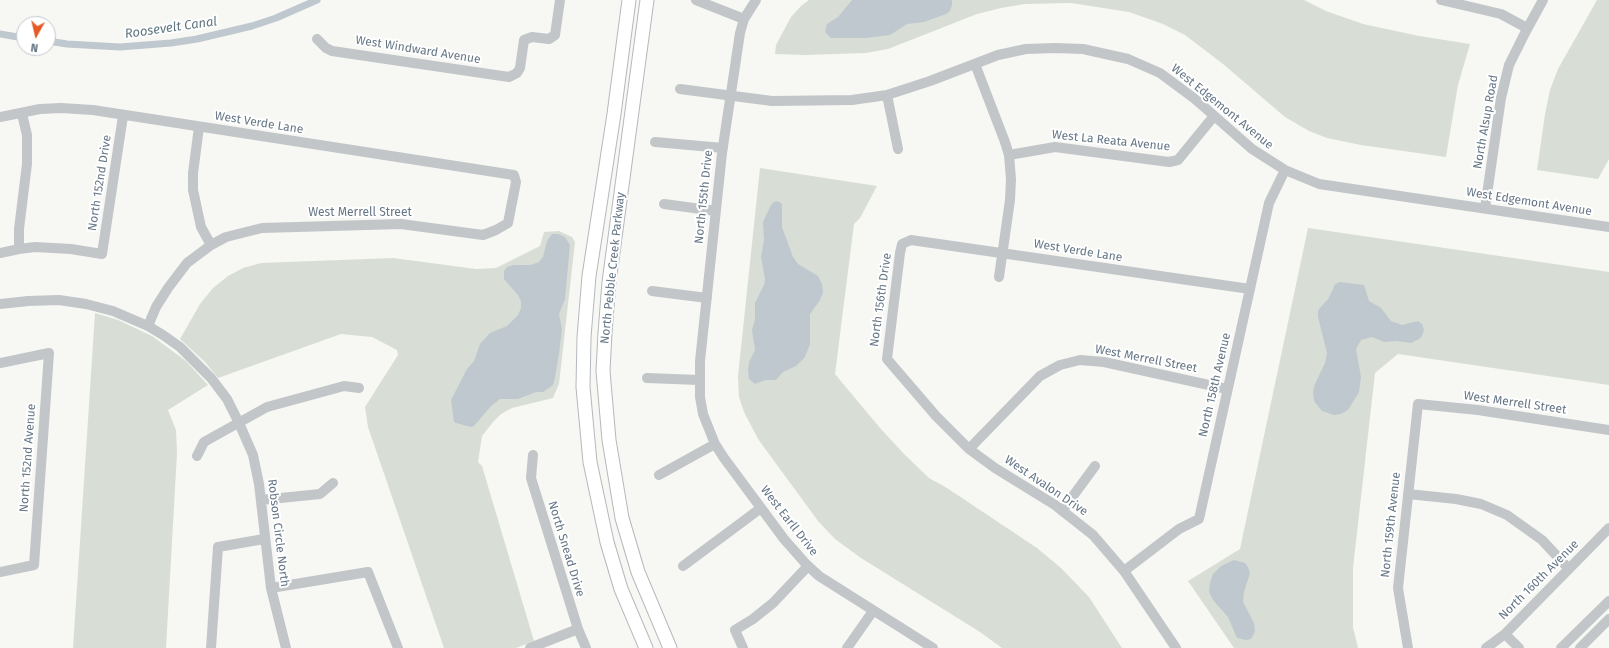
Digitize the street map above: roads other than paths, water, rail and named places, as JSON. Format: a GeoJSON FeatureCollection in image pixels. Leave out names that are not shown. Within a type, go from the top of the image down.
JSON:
{"type":"FeatureCollection","features":[{"type":"Feature","properties":{"kind":"main road","name":"North Pebble Creek Parkway"},"geometry":{"type":"LineString","coordinates":[[629,0],[586,297],[583,387],[590,462],[607,542],[621,589],[646,648]]}},
{"type":"Feature","properties":{"kind":"main road","name":"North Pebble Creek Parkway"},"geometry":{"type":"LineString","coordinates":[[647,0],[608,294],[603,354],[609,440],[622,518],[638,572],[670,648]]}},
{"type":"Feature","properties":{"kind":"main road"},"geometry":{"type":"LineString","coordinates":[[610,136],[629,139]]}},
{"type":"Feature","properties":{"kind":"street","name":"West Windward Avenue"},"geometry":{"type":"LineString","coordinates":[[317,39],[326,48],[332,51],[510,77],[517,73],[520,68],[524,40],[532,37],[544,39],[552,37],[556,31],[560,0]]}},
{"type":"Feature","properties":{"kind":"street"},"geometry":{"type":"LineString","coordinates":[[696,0],[744,19]]}},
{"type":"Feature","properties":{"kind":"street","name":"North 155th Drive"},"geometry":{"type":"LineString","coordinates":[[699,380],[716,211],[730,96],[740,33],[744,19],[756,0]]}},
{"type":"Feature","properties":{"kind":"street"},"geometry":{"type":"LineString","coordinates":[[1444,0],[1501,14],[1527,28]]}},
{"type":"Feature","properties":{"kind":"street","name":"North Alsup Road"},"geometry":{"type":"LineString","coordinates":[[1485,208],[1501,98],[1509,65],[1543,0]]}},
{"type":"Feature","properties":{"kind":"street","name":"West Edgemont Avenue"},"geometry":{"type":"LineString","coordinates":[[680,89],[782,101],[852,100],[887,95],[998,55],[1026,49],[1083,49],[1128,59],[1160,73],[1195,99],[1252,149],[1285,170],[1319,184],[1609,227]]}},
{"type":"Feature","properties":{"kind":"street"},"geometry":{"type":"LineString","coordinates":[[975,64],[1005,142],[1011,179],[1010,200],[999,277]]}},
{"type":"Feature","properties":{"kind":"street"},"geometry":{"type":"LineString","coordinates":[[887,95],[898,149]]}},
{"type":"Feature","properties":{"kind":"street","name":"West Verde Lane"},"geometry":{"type":"LineString","coordinates":[[0,117],[22,114],[40,109],[61,108],[93,110],[123,116],[504,172],[514,175],[516,182],[508,222]]}},
{"type":"Feature","properties":{"kind":"street"},"geometry":{"type":"LineString","coordinates":[[0,253],[19,249],[18,229],[27,164],[27,135],[22,114]]}},
{"type":"Feature","properties":{"kind":"street","name":"North 152nd Drive"},"geometry":{"type":"LineString","coordinates":[[19,249],[35,247],[71,249],[102,254],[123,116]]}},
{"type":"Feature","properties":{"kind":"street","name":"West La Reata Avenue"},"geometry":{"type":"LineString","coordinates":[[1008,155],[1055,147],[1169,162],[1178,160],[1214,116]]}},
{"type":"Feature","properties":{"kind":"street"},"geometry":{"type":"LineString","coordinates":[[199,127],[193,173],[193,190],[201,227],[211,245]]}},
{"type":"Feature","properties":{"kind":"street"},"geometry":{"type":"LineString","coordinates":[[655,142],[723,148]]}},
{"type":"Feature","properties":{"kind":"street","name":"North 158th Avenue"},"geometry":{"type":"LineString","coordinates":[[1124,571],[1179,529],[1199,519],[1269,203],[1285,170]]}},
{"type":"Feature","properties":{"kind":"street"},"geometry":{"type":"LineString","coordinates":[[664,204],[716,211]]}},
{"type":"Feature","properties":{"kind":"street","name":"West Merrell Street"},"geometry":{"type":"LineString","coordinates":[[148,326],[164,295],[187,263],[226,236],[262,228],[401,224],[483,235],[496,230],[508,222]]}},
{"type":"Feature","properties":{"kind":"street","name":"West Verde Lane"},"geometry":{"type":"LineString","coordinates":[[902,244],[912,240],[1250,289]]}},
{"type":"Feature","properties":{"kind":"street","name":"North 156th Drive"},"geometry":{"type":"LineString","coordinates":[[887,359],[902,244]]}},
{"type":"Feature","properties":{"kind":"street"},"geometry":{"type":"LineString","coordinates":[[652,291],[707,298]]}},
{"type":"Feature","properties":{"kind":"street","name":"Robson Circle North"},"geometry":{"type":"LineString","coordinates":[[0,304],[44,300],[75,302],[100,306],[148,326],[180,348],[211,378],[227,399],[239,423],[252,456],[259,484],[264,539],[271,588],[286,648]]}},
{"type":"Feature","properties":{"kind":"street","name":"North 152nd Avenue"},"geometry":{"type":"LineString","coordinates":[[0,363],[49,353],[34,564],[0,572]]}},
{"type":"Feature","properties":{"kind":"street","name":"West Avalon Drive"},"geometry":{"type":"LineString","coordinates":[[887,359],[936,416],[969,449],[1062,511],[1093,535],[1124,571],[1176,648]]}},
{"type":"Feature","properties":{"kind":"street","name":"West Merrell Street"},"geometry":{"type":"LineString","coordinates":[[969,449],[1040,376],[1060,365],[1080,360],[1091,360],[1227,389]]}},
{"type":"Feature","properties":{"kind":"street"},"geometry":{"type":"LineString","coordinates":[[647,378],[699,380]]}},
{"type":"Feature","properties":{"kind":"street","name":"West Earll Drive"},"geometry":{"type":"LineString","coordinates":[[699,380],[700,397],[704,414],[715,444],[784,539],[819,576],[872,611],[933,648]]}},
{"type":"Feature","properties":{"kind":"street"},"geometry":{"type":"LineString","coordinates":[[197,456],[204,442],[267,407],[344,386],[359,388]]}},
{"type":"Feature","properties":{"kind":"street","name":"West Merrell Street"},"geometry":{"type":"LineString","coordinates":[[1418,404],[1478,410],[1609,430]]}},
{"type":"Feature","properties":{"kind":"street","name":"North 159th Avenue"},"geometry":{"type":"LineString","coordinates":[[1408,648],[1398,588],[1418,404]]}},
{"type":"Feature","properties":{"kind":"street"},"geometry":{"type":"LineString","coordinates":[[659,475],[715,444]]}},
{"type":"Feature","properties":{"kind":"street","name":"North Snead Drive"},"geometry":{"type":"LineString","coordinates":[[533,456],[531,478],[578,629],[586,648]]}},
{"type":"Feature","properties":{"kind":"street"},"geometry":{"type":"LineString","coordinates":[[1062,511],[1095,466]]}},
{"type":"Feature","properties":{"kind":"street"},"geometry":{"type":"LineString","coordinates":[[261,500],[320,494],[333,483]]}},
{"type":"Feature","properties":{"kind":"street"},"geometry":{"type":"LineString","coordinates":[[1408,494],[1469,501],[1507,514],[1542,540],[1569,569]]}},
{"type":"Feature","properties":{"kind":"street"},"geometry":{"type":"LineString","coordinates":[[683,566],[761,508]]}},
{"type":"Feature","properties":{"kind":"street","name":"North 160th Avenue"},"geometry":{"type":"LineString","coordinates":[[1486,648],[1505,634],[1609,528]]}},
{"type":"Feature","properties":{"kind":"street"},"geometry":{"type":"LineString","coordinates":[[211,648],[218,547],[264,539]]}},
{"type":"Feature","properties":{"kind":"street"},"geometry":{"type":"LineString","coordinates":[[743,648],[735,630],[753,619],[773,603],[808,566]]}},
{"type":"Feature","properties":{"kind":"street"},"geometry":{"type":"LineString","coordinates":[[271,588],[368,572],[398,648]]}},
{"type":"Feature","properties":{"kind":"street"},"geometry":{"type":"LineString","coordinates":[[1561,648],[1609,601]]}},
{"type":"Feature","properties":{"kind":"street"},"geometry":{"type":"LineString","coordinates":[[848,648],[872,611]]}},
{"type":"Feature","properties":{"kind":"street"},"geometry":{"type":"LineString","coordinates":[[1580,648],[1609,619]]}},
{"type":"Feature","properties":{"kind":"street"},"geometry":{"type":"LineString","coordinates":[[530,648],[578,629]]}},
{"type":"Feature","properties":{"kind":"street"},"geometry":{"type":"LineString","coordinates":[[1505,634],[1518,648]]}},
{"type":"Feature","properties":{"kind":"waterway","name":"Roosevelt Canal"},"geometry":{"type":"LineString","coordinates":[[56,42],[120,47],[171,43],[197,39],[252,26],[276,18],[317,0]]}},
{"type":"Feature","properties":{"kind":"waterway","name":"Roosevelt Canal"},"geometry":{"type":"LineString","coordinates":[[0,34],[16,37]]}}]}
